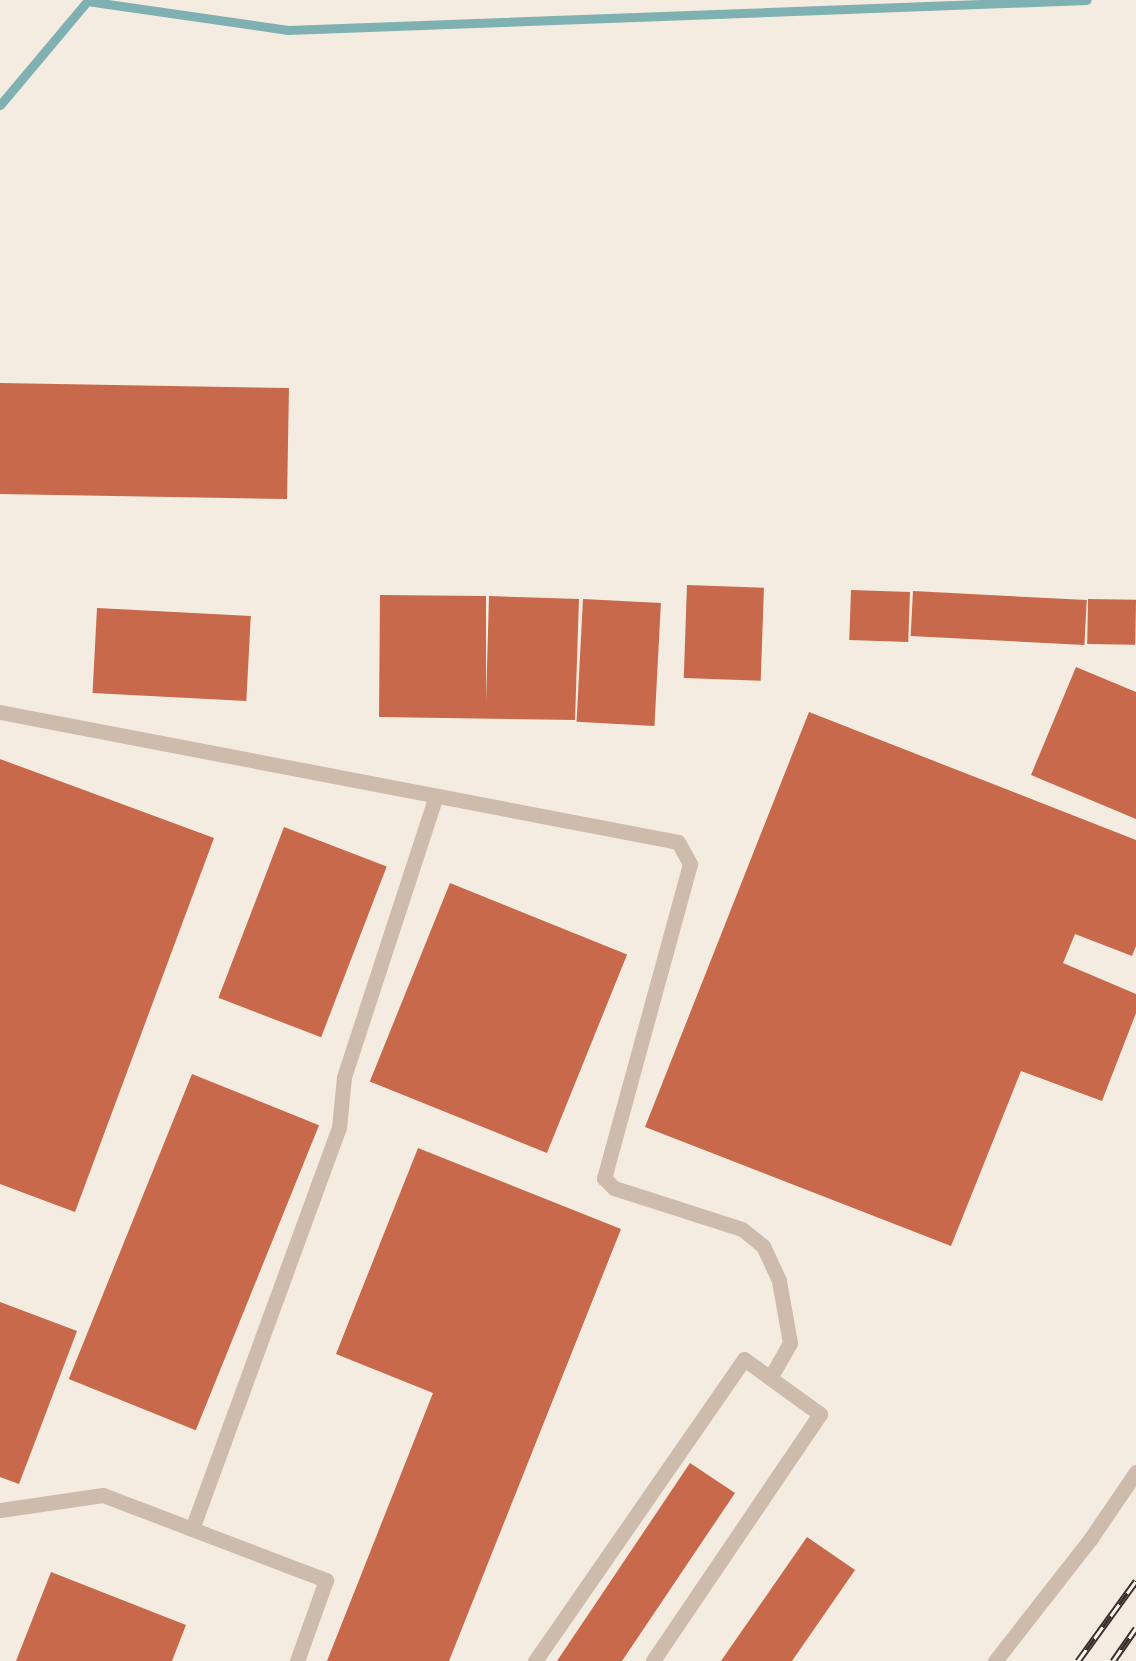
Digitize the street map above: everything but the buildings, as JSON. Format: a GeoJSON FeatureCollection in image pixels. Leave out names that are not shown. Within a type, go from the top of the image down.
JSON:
{"type":"FeatureCollection","features":[{"type":"Feature","properties":{"kind":"lane"},"geometry":{"type":"LineString","coordinates":[[0,712],[678,843],[690,864],[604,1178],[615,1188],[742,1229],[763,1246],[779,1281],[790,1343],[770,1378]]}},
{"type":"Feature","properties":{"kind":"lane"},"geometry":{"type":"LineString","coordinates":[[192,1529],[339,1128],[344,1077],[436,796]]}},
{"type":"Feature","properties":{"kind":"lane"},"geometry":{"type":"LineString","coordinates":[[535,1661],[744,1359],[820,1414],[653,1661]]}},
{"type":"Feature","properties":{"kind":"lane"},"geometry":{"type":"LineString","coordinates":[[995,1661],[1091,1538],[1136,1472]]}},
{"type":"Feature","properties":{"kind":"lane"},"geometry":{"type":"LineString","coordinates":[[0,1510],[103,1495],[326,1580],[297,1661]]}},
{"type":"Feature","properties":{"kind":"waterway"},"geometry":{"type":"LineString","coordinates":[[0,105],[88,0]]}},
{"type":"Feature","properties":{"kind":"waterway"},"geometry":{"type":"LineString","coordinates":[[87,1],[288,30],[1086,0]]}},
{"type":"Feature","properties":{"kind":"railway"},"geometry":{"type":"LineString","coordinates":[[1078,1661],[1136,1581]]}},
{"type":"Feature","properties":{"kind":"railway"},"geometry":{"type":"LineString","coordinates":[[1113,1661],[1136,1628]]}}]}
